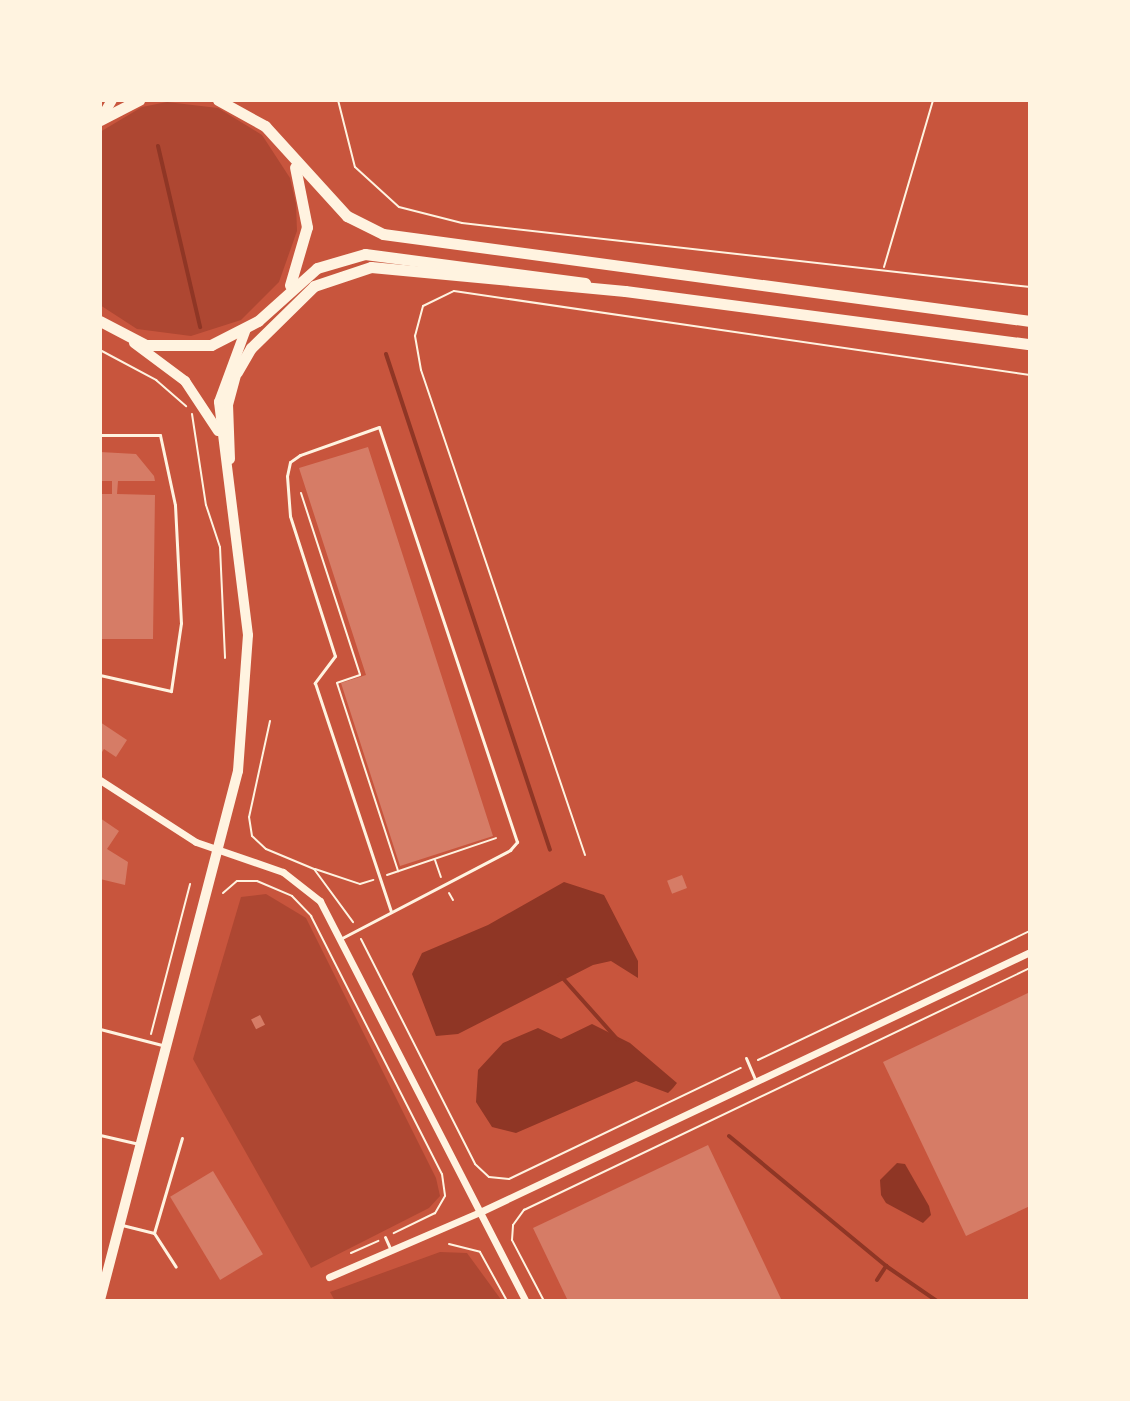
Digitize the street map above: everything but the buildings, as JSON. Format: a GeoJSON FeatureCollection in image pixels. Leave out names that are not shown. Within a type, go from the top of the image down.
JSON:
{"type":"FeatureCollection","features":[{"type":"Feature","properties":{"kind":"highway"},"geometry":{"type":"LineString","coordinates":[[100,120],[139,100]]}},
{"type":"Feature","properties":{"kind":"highway"},"geometry":{"type":"LineString","coordinates":[[224,101],[265,126],[291,160],[347,216],[403,239],[1030,321]]}},
{"type":"Feature","properties":{"kind":"highway"},"geometry":{"type":"LineString","coordinates":[[285,293],[300,262],[307,227],[301,181],[291,160]]}},
{"type":"Feature","properties":{"kind":"highway"},"geometry":{"type":"LineString","coordinates":[[100,321],[126,337],[189,349],[246,329],[285,293],[323,265],[373,254],[625,291],[1030,344]]}},
{"type":"Feature","properties":{"kind":"highway"},"geometry":{"type":"LineString","coordinates":[[237,372],[251,348],[300,298],[331,276],[355,268],[415,269],[625,291]]}},
{"type":"Feature","properties":{"kind":"main road"},"geometry":{"type":"LineString","coordinates":[[100,120],[112,100]]}},
{"type":"Feature","properties":{"kind":"main road"},"geometry":{"type":"LineString","coordinates":[[232,493],[222,440],[223,382],[246,329]]}},
{"type":"Feature","properties":{"kind":"main road"},"geometry":{"type":"LineString","coordinates":[[126,337],[185,381],[209,411],[222,440]]}},
{"type":"Feature","properties":{"kind":"main road"},"geometry":{"type":"LineString","coordinates":[[100,1300],[138,1144],[238,771],[248,635],[232,493],[228,405],[237,372]]}},
{"type":"Feature","properties":{"kind":"street"},"geometry":{"type":"LineString","coordinates":[[100,780],[216,850],[283,872],[305,885],[342,938],[525,1301]]}},
{"type":"Feature","properties":{"kind":"street"},"geometry":{"type":"LineString","coordinates":[[329,1277],[480,1212],[1030,952]]}},
{"type":"Feature","properties":{"kind":"lane"},"geometry":{"type":"LineString","coordinates":[[342,938],[510,850],[517,830],[379,427],[300,455],[290,462],[287,476],[290,516],[335,656],[315,683],[391,912]]}},
{"type":"Feature","properties":{"kind":"lane"},"geometry":{"type":"LineString","coordinates":[[100,435],[160,435],[175,505],[181,623],[171,691],[100,675]]}},
{"type":"Feature","properties":{"kind":"lane"},"geometry":{"type":"LineString","coordinates":[[100,1029],[166,1045]]}},
{"type":"Feature","properties":{"kind":"lane"},"geometry":{"type":"LineString","coordinates":[[746,1058],[756,1081]]}},
{"type":"Feature","properties":{"kind":"lane"},"geometry":{"type":"LineString","coordinates":[[100,1135],[138,1144]]}},
{"type":"Feature","properties":{"kind":"lane"},"geometry":{"type":"LineString","coordinates":[[154,1233],[182,1138]]}},
{"type":"Feature","properties":{"kind":"lane"},"geometry":{"type":"LineString","coordinates":[[119,1225],[154,1233],[176,1267]]}},
{"type":"Feature","properties":{"kind":"lane"},"geometry":{"type":"LineString","coordinates":[[385,1237],[391,1252]]}},
{"type":"Feature","properties":{"kind":"path"},"geometry":{"type":"LineString","coordinates":[[338,100],[355,167],[399,207],[462,223],[884,268],[1030,287]]}},
{"type":"Feature","properties":{"kind":"path"},"geometry":{"type":"LineString","coordinates":[[884,268],[933,100]]}},
{"type":"Feature","properties":{"kind":"path"},"geometry":{"type":"LineString","coordinates":[[585,855],[421,370],[415,336],[423,306],[454,291],[1030,375]]}},
{"type":"Feature","properties":{"kind":"path"},"geometry":{"type":"LineString","coordinates":[[100,350],[177,395],[196,423],[206,505],[220,547],[225,658]]}},
{"type":"Feature","properties":{"kind":"path"},"geometry":{"type":"LineString","coordinates":[[301,493],[360,675],[337,683],[398,871]]}},
{"type":"Feature","properties":{"kind":"path"},"geometry":{"type":"LineString","coordinates":[[270,721],[249,828],[259,844],[314,869],[360,884],[496,838]]}},
{"type":"Feature","properties":{"kind":"path"},"geometry":{"type":"LineString","coordinates":[[314,869],[336,893],[357,930],[475,1164],[489,1177],[509,1179],[1030,931]]}},
{"type":"Feature","properties":{"kind":"path"},"geometry":{"type":"LineString","coordinates":[[223,893],[237,881],[257,881],[292,896],[311,916],[442,1174],[445,1196],[435,1213],[351,1253]]}},
{"type":"Feature","properties":{"kind":"path"},"geometry":{"type":"LineString","coordinates":[[149,1042],[190,884]]}},
{"type":"Feature","properties":{"kind":"path"},"geometry":{"type":"LineString","coordinates":[[544,1301],[512,1240],[513,1225],[524,1210],[1030,968]]}},
{"type":"Feature","properties":{"kind":"path"},"geometry":{"type":"LineString","coordinates":[[449,1244],[480,1252],[507,1301]]}},
{"type":"Feature","properties":{"kind":"shaded area"},"geometry":{"type":"Polygon","coordinates":[[[167,102],[218,108],[262,135],[290,178],[296,204],[297,231],[279,282],[241,320],[191,336],[137,329],[100,305],[100,132],[142,107],[167,102]]]}},
{"type":"Feature","properties":{"kind":"shaded area"},"geometry":{"type":"Polygon","coordinates":[[[564,882],[604,895],[638,961],[638,978],[611,961],[593,965],[458,1034],[436,1036],[412,974],[422,953],[488,925],[564,882]]]}},
{"type":"Feature","properties":{"kind":"shaded area"},"geometry":{"type":"Polygon","coordinates":[[[266,894],[306,918],[436,1178],[440,1196],[429,1208],[311,1268],[193,1059],[241,897],[266,894]]]}},
{"type":"Feature","properties":{"kind":"shaded area"},"geometry":{"type":"Polygon","coordinates":[[[592,1024],[630,1043],[677,1083],[668,1093],[636,1081],[516,1133],[492,1127],[476,1102],[478,1070],[503,1043],[538,1028],[561,1039],[592,1024]]]}},
{"type":"Feature","properties":{"kind":"shaded area"},"geometry":{"type":"Polygon","coordinates":[[[897,1163],[905,1164],[929,1206],[931,1215],[923,1223],[886,1203],[881,1195],[880,1180],[897,1163]]]}},
{"type":"Feature","properties":{"kind":"shaded area"},"geometry":{"type":"Polygon","coordinates":[[[440,1252],[467,1253],[502,1301],[335,1301],[330,1292],[440,1252]]]}},
{"type":"Feature","properties":{"kind":"waterway"},"geometry":{"type":"LineString","coordinates":[[158,146],[200,327]]}},
{"type":"Feature","properties":{"kind":"waterway"},"geometry":{"type":"LineString","coordinates":[[386,354],[550,850]]}},
{"type":"Feature","properties":{"kind":"waterway"},"geometry":{"type":"LineString","coordinates":[[560,975],[617,1039]]}},
{"type":"Feature","properties":{"kind":"waterway"},"geometry":{"type":"LineString","coordinates":[[729,1136],[886,1266],[937,1301]]}},
{"type":"Feature","properties":{"kind":"waterway"},"geometry":{"type":"LineString","coordinates":[[877,1280],[886,1266]]}}]}
